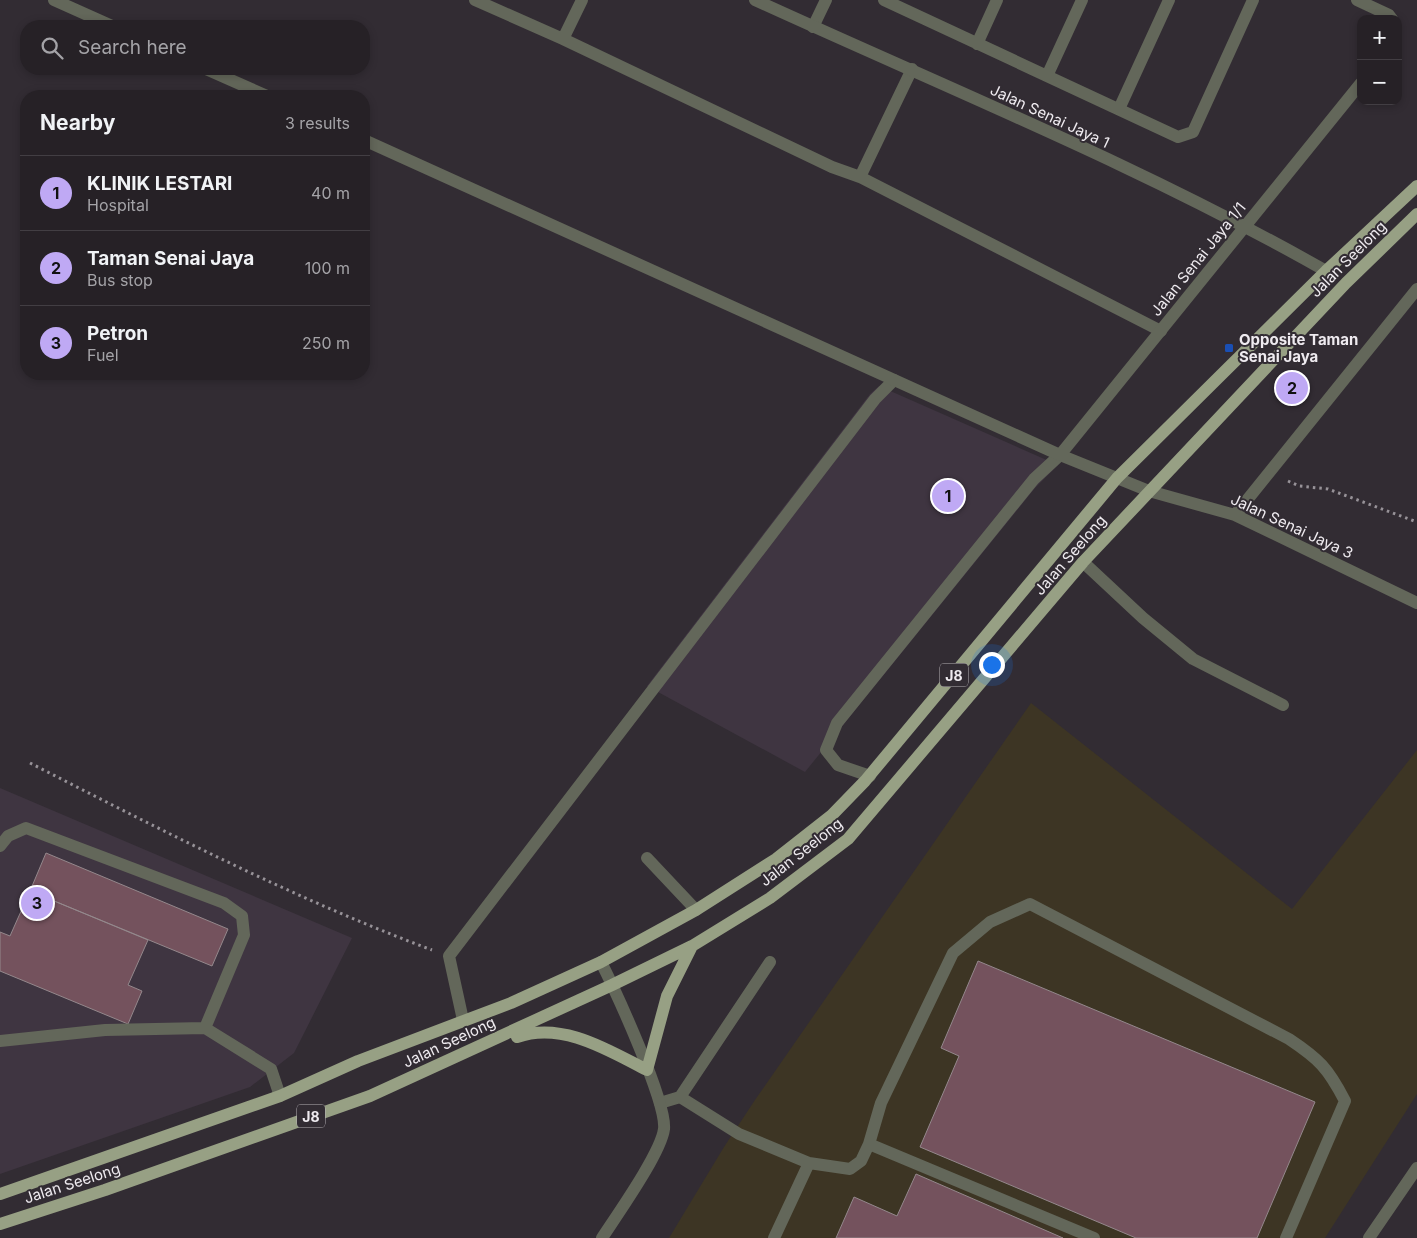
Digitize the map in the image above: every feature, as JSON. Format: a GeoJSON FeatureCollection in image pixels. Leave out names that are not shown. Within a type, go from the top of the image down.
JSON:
{"type":"FeatureCollection","features":[{"type":"Feature","properties":{"kind":"main road","name":"Jalan Seelong"},"geometry":{"type":"LineString","coordinates":[[0,1194],[229,1116],[280,1096],[358,1061],[511,1003],[600,962],[696,910],[783,853],[832,815],[870,776],[1118,478],[1326,271],[1417,186]]}},
{"type":"Feature","properties":{"kind":"main road","name":"Jalan Seelong"},"geometry":{"type":"LineString","coordinates":[[0,1224],[105,1190],[370,1096],[612,985],[692,946],[770,898],[848,839],[1083,562],[1346,283],[1417,214]]}},
{"type":"Feature","properties":{"kind":"main road"},"geometry":{"type":"LineString","coordinates":[[435,1066],[532,1032],[548,1032],[592,1042],[648,1070],[667,996],[692,946]]}},
{"type":"Feature","properties":{"kind":"street"},"geometry":{"type":"LineString","coordinates":[[54,0],[99,20]]}},
{"type":"Feature","properties":{"kind":"street"},"geometry":{"type":"LineString","coordinates":[[475,0],[563,39],[832,167],[860,177],[1161,331]]}},
{"type":"Feature","properties":{"kind":"street"},"geometry":{"type":"LineString","coordinates":[[563,39],[582,0]]}},
{"type":"Feature","properties":{"kind":"street","name":"Jalan Senai Jaya 1"},"geometry":{"type":"LineString","coordinates":[[756,0],[912,69],[1246,226],[1326,271]]}},
{"type":"Feature","properties":{"kind":"street"},"geometry":{"type":"LineString","coordinates":[[813,26],[826,0]]}},
{"type":"Feature","properties":{"kind":"street"},"geometry":{"type":"LineString","coordinates":[[884,0],[910,5],[977,44],[1178,137],[1193,132],[1253,0]]}},
{"type":"Feature","properties":{"kind":"street"},"geometry":{"type":"LineString","coordinates":[[977,44],[997,0]]}},
{"type":"Feature","properties":{"kind":"street"},"geometry":{"type":"LineString","coordinates":[[1047,76],[1082,0]]}},
{"type":"Feature","properties":{"kind":"street"},"geometry":{"type":"LineString","coordinates":[[1119,110],[1169,0]]}},
{"type":"Feature","properties":{"kind":"street"},"geometry":{"type":"LineString","coordinates":[[1357,0],[1389,15]]}},
{"type":"Feature","properties":{"kind":"street"},"geometry":{"type":"LineString","coordinates":[[860,177],[912,69]]}},
{"type":"Feature","properties":{"kind":"street"},"geometry":{"type":"LineString","coordinates":[[220,75],[253,90]]}},
{"type":"Feature","properties":{"kind":"street","name":"Jalan Senai Jaya 1/1"},"geometry":{"type":"LineString","coordinates":[[870,776],[838,766],[826,750],[837,723],[1034,479],[1060,455],[1357,88]]}},
{"type":"Feature","properties":{"kind":"street","name":"Jalan Senai Jaya 3"},"geometry":{"type":"LineString","coordinates":[[370,143],[1060,455],[1149,490],[1235,515],[1417,603]]}},
{"type":"Feature","properties":{"kind":"street"},"geometry":{"type":"LineString","coordinates":[[1235,515],[1417,289]]}},
{"type":"Feature","properties":{"kind":"street"},"geometry":{"type":"LineString","coordinates":[[463,1020],[449,956],[875,399],[894,380]]}},
{"type":"Feature","properties":{"kind":"street"},"geometry":{"type":"LineString","coordinates":[[1083,562],[1143,618],[1193,659],[1282,705]]}},
{"type":"Feature","properties":{"kind":"street"},"geometry":{"type":"LineString","coordinates":[[0,846],[8,836],[26,828],[224,903],[242,916],[244,935],[205,1028]]}},
{"type":"Feature","properties":{"kind":"street"},"geometry":{"type":"LineString","coordinates":[[648,858],[696,910]]}},
{"type":"Feature","properties":{"kind":"street"},"geometry":{"type":"LineString","coordinates":[[680,1097],[739,1134],[809,1163],[850,1169],[861,1161],[870,1144],[881,1102],[953,953],[990,922],[1030,904],[1289,1039],[1318,1058],[1333,1077],[1345,1101],[1286,1238]]}},
{"type":"Feature","properties":{"kind":"street"},"geometry":{"type":"LineString","coordinates":[[600,962],[612,985],[648,1070],[660,1103],[664,1128],[659,1143],[602,1238]]}},
{"type":"Feature","properties":{"kind":"street"},"geometry":{"type":"LineString","coordinates":[[660,1103],[680,1097],[770,962]]}},
{"type":"Feature","properties":{"kind":"street"},"geometry":{"type":"LineString","coordinates":[[0,1040],[105,1030],[205,1028],[271,1069],[280,1096]]}},
{"type":"Feature","properties":{"kind":"street"},"geometry":{"type":"LineString","coordinates":[[870,1144],[1094,1238]]}},
{"type":"Feature","properties":{"kind":"street"},"geometry":{"type":"LineString","coordinates":[[774,1238],[809,1163]]}},
{"type":"Feature","properties":{"kind":"street"},"geometry":{"type":"LineString","coordinates":[[1369,1238],[1417,1168]]}},
{"type":"Feature","properties":{"kind":"path"},"geometry":{"type":"LineString","coordinates":[[1269,474],[1299,486],[1328,488],[1417,522]]}},
{"type":"Feature","properties":{"kind":"path"},"geometry":{"type":"LineString","coordinates":[[30,763],[194,847],[376,929],[449,956]]}},
{"type":"Feature","properties":{"kind":"shaded area"},"geometry":{"type":"Polygon","coordinates":[[[879,386],[1058,465],[1035,488],[805,772],[647,686],[870,394],[879,386]]]}},
{"type":"Feature","properties":{"kind":"shaded area"},"geometry":{"type":"Polygon","coordinates":[[[1031,703],[1292,909],[1417,750],[1417,1094],[1325,1238],[669,1238],[755,1100],[1031,703]]]}},
{"type":"Feature","properties":{"kind":"shaded area"},"geometry":{"type":"Polygon","coordinates":[[[0,788],[352,938],[294,1053],[250,1087],[0,1174],[0,788]]]}},
{"type":"Feature","properties":{"kind":"building"},"geometry":{"type":"Polygon","coordinates":[[[46,853],[228,929],[212,966],[30,891],[46,853]]]}},
{"type":"Feature","properties":{"kind":"building"},"geometry":{"type":"Polygon","coordinates":[[[30,891],[148,940],[128,985],[142,991],[128,1024],[0,971],[0,932],[10,936],[30,891]]]}},
{"type":"Feature","properties":{"kind":"building"},"geometry":{"type":"Polygon","coordinates":[[[978,961],[1315,1102],[1257,1238],[1136,1238],[920,1147],[959,1056],[941,1048],[978,961]]]}},
{"type":"Feature","properties":{"kind":"building"},"geometry":{"type":"Polygon","coordinates":[[[916,1174],[1063,1238],[836,1238],[854,1197],[897,1216],[916,1174]]]}},
{"type":"Feature","properties":{"kind":"place","name":"Opposite Taman Senai Jaya"},"geometry":{"type":"Point","coordinates":[1229,348]}},
{"type":"Feature","properties":{"kind":"place","name":"Taman Senai Jaya"},"geometry":{"type":"Point","coordinates":[1292,388]}},
{"type":"Feature","properties":{"kind":"place","name":"KLINIK LESTARI"},"geometry":{"type":"Point","coordinates":[948,496]}},
{"type":"Feature","properties":{"kind":"place","name":"Petron"},"geometry":{"type":"Point","coordinates":[37,903]}}]}
